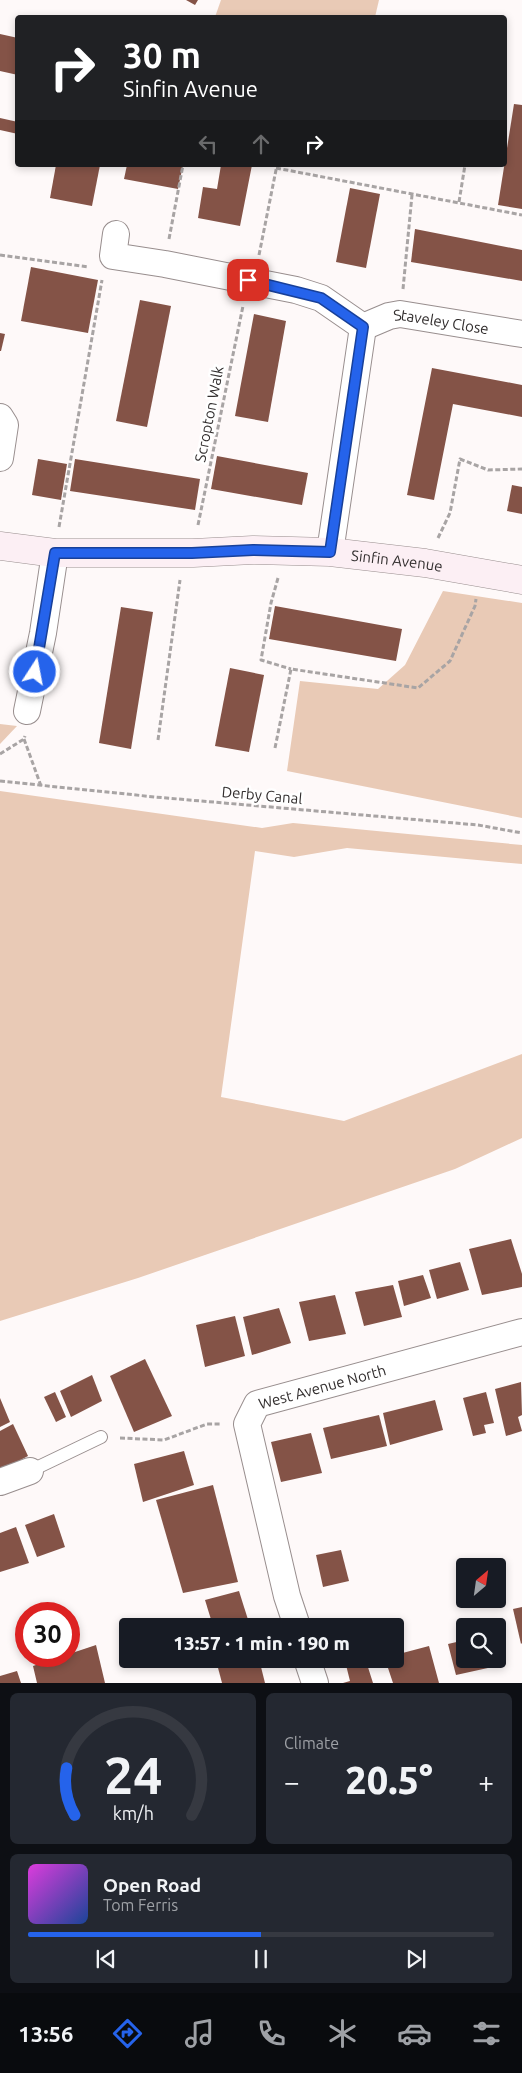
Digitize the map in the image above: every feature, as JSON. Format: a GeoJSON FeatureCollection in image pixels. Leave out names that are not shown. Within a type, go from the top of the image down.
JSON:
{"type":"FeatureCollection","features":[{"type":"Feature","properties":{"kind":"street"},"geometry":{"type":"LineString","coordinates":[[111,253],[251,280],[321,298],[363,327],[330,552]]}},
{"type":"Feature","properties":{"kind":"street","name":"Staveley Close"},"geometry":{"type":"LineString","coordinates":[[363,327],[389,316],[400,314],[522,334]]}},
{"type":"Feature","properties":{"kind":"street"},"geometry":{"type":"LineString","coordinates":[[0,418],[6,425],[0,458]]}},
{"type":"Feature","properties":{"kind":"street","name":"Sinfin Avenue"},"geometry":{"type":"LineString","coordinates":[[0,546],[55,553],[186,553],[253,550],[330,552],[425,563],[522,580]]}},
{"type":"Feature","properties":{"kind":"street"},"geometry":{"type":"LineString","coordinates":[[27,711],[43,633],[55,553]]}},
{"type":"Feature","properties":{"kind":"street","name":"West Avenue North"},"geometry":{"type":"LineString","coordinates":[[294,1618],[287,1596],[247,1424],[257,1404],[522,1332]]}},
{"type":"Feature","properties":{"kind":"street"},"geometry":{"type":"LineString","coordinates":[[0,1482],[30,1471]]}},
{"type":"Feature","properties":{"kind":"street"},"geometry":{"type":"LineString","coordinates":[[310,1668],[315,1683]]}},
{"type":"Feature","properties":{"kind":"lane"},"geometry":{"type":"LineString","coordinates":[[30,1471],[101,1437]]}},
{"type":"Feature","properties":{"kind":"path"},"geometry":{"type":"LineString","coordinates":[[165,264],[183,167]]}},
{"type":"Feature","properties":{"kind":"path","name":"Scropton Walk"},"geometry":{"type":"LineString","coordinates":[[158,740],[186,553],[277,167]]}},
{"type":"Feature","properties":{"kind":"path"},"geometry":{"type":"LineString","coordinates":[[282,167],[412,195],[459,202],[522,215]]}},
{"type":"Feature","properties":{"kind":"path"},"geometry":{"type":"LineString","coordinates":[[459,202],[465,167]]}},
{"type":"Feature","properties":{"kind":"path"},"geometry":{"type":"LineString","coordinates":[[400,314],[412,195]]}},
{"type":"Feature","properties":{"kind":"path"},"geometry":{"type":"LineString","coordinates":[[0,255],[111,253],[55,553]]}},
{"type":"Feature","properties":{"kind":"path"},"geometry":{"type":"LineString","coordinates":[[425,563],[450,514],[460,459],[488,470],[522,469]]}},
{"type":"Feature","properties":{"kind":"path"},"geometry":{"type":"LineString","coordinates":[[286,551],[271,603],[261,660],[291,668],[418,688],[450,660],[475,606],[479,572]]}},
{"type":"Feature","properties":{"kind":"path"},"geometry":{"type":"LineString","coordinates":[[275,748],[291,668]]}},
{"type":"Feature","properties":{"kind":"path"},"geometry":{"type":"LineString","coordinates":[[24,739],[41,786]]}},
{"type":"Feature","properties":{"kind":"path","name":"Derby Canal"},"geometry":{"type":"LineString","coordinates":[[0,781],[478,825],[522,833]]}},
{"type":"Feature","properties":{"kind":"path"},"geometry":{"type":"LineString","coordinates":[[101,1437],[164,1440],[207,1424],[247,1424]]}},
{"type":"Feature","properties":{"kind":"shaded area"},"geometry":{"type":"Polygon","coordinates":[[[221,0],[379,0],[375,15],[216,15],[221,0]]]}},
{"type":"Feature","properties":{"kind":"shaded area"},"geometry":{"type":"Polygon","coordinates":[[[443,591],[522,603],[522,818],[287,771],[300,681],[378,689],[405,665],[443,591]]]}},
{"type":"Feature","properties":{"kind":"shaded area"},"geometry":{"type":"Polygon","coordinates":[[[0,724],[17,726],[0,744],[0,724]]]}},
{"type":"Feature","properties":{"kind":"shaded area"},"geometry":{"type":"Polygon","coordinates":[[[0,791],[262,828],[293,823],[522,845],[522,864],[347,848],[294,857],[255,851],[221,1097],[344,1121],[522,1054],[522,1138],[455,1169],[138,1278],[0,1321],[0,791]]]}},
{"type":"Feature","properties":{"kind":"building"},"geometry":{"type":"Polygon","coordinates":[[[186,0],[198,0],[195,5],[186,0]]]}},
{"type":"Feature","properties":{"kind":"building"},"geometry":{"type":"Polygon","coordinates":[[[0,34],[15,37],[15,74],[0,71],[0,34]]]}},
{"type":"Feature","properties":{"kind":"building"},"geometry":{"type":"Polygon","coordinates":[[[514,104],[522,105],[522,209],[498,205],[504,167],[507,167],[507,148],[514,104]]]}},
{"type":"Feature","properties":{"kind":"building"},"geometry":{"type":"Polygon","coordinates":[[[0,118],[15,121],[15,133],[0,130],[0,118]]]}},
{"type":"Feature","properties":{"kind":"building"},"geometry":{"type":"Polygon","coordinates":[[[56,167],[100,167],[92,206],[50,198],[56,167]]]}},
{"type":"Feature","properties":{"kind":"building"},"geometry":{"type":"Polygon","coordinates":[[[127,167],[183,167],[178,189],[124,179],[127,167]]]}},
{"type":"Feature","properties":{"kind":"building"},"geometry":{"type":"Polygon","coordinates":[[[221,167],[252,167],[240,226],[198,218],[203,187],[217,189],[221,167]]]}},
{"type":"Feature","properties":{"kind":"building"},"geometry":{"type":"Polygon","coordinates":[[[350,188],[380,194],[366,268],[336,262],[350,188]]]}},
{"type":"Feature","properties":{"kind":"building"},"geometry":{"type":"Polygon","coordinates":[[[415,229],[522,250],[522,281],[411,262],[415,229]]]}},
{"type":"Feature","properties":{"kind":"building"},"geometry":{"type":"Polygon","coordinates":[[[31,267],[98,280],[88,333],[21,321],[31,267]]]}},
{"type":"Feature","properties":{"kind":"building"},"geometry":{"type":"Polygon","coordinates":[[[140,300],[171,306],[147,427],[116,421],[140,300]]]}},
{"type":"Feature","properties":{"kind":"building"},"geometry":{"type":"Polygon","coordinates":[[[254,314],[286,321],[268,422],[235,416],[254,314]]]}},
{"type":"Feature","properties":{"kind":"building"},"geometry":{"type":"Polygon","coordinates":[[[0,333],[5,334],[1,351],[0,351],[0,333]]]}},
{"type":"Feature","properties":{"kind":"building"},"geometry":{"type":"Polygon","coordinates":[[[432,368],[522,385],[522,417],[453,404],[434,500],[407,495],[432,368]]]}},
{"type":"Feature","properties":{"kind":"building"},"geometry":{"type":"Polygon","coordinates":[[[217,456],[308,473],[302,505],[211,489],[217,456]]]}},
{"type":"Feature","properties":{"kind":"building"},"geometry":{"type":"Polygon","coordinates":[[[38,459],[67,464],[61,500],[32,495],[38,459]]]}},
{"type":"Feature","properties":{"kind":"building"},"geometry":{"type":"Polygon","coordinates":[[[75,459],[200,479],[195,510],[70,491],[75,459]]]}},
{"type":"Feature","properties":{"kind":"building"},"geometry":{"type":"Polygon","coordinates":[[[512,485],[522,487],[522,514],[507,511],[512,485]]]}},
{"type":"Feature","properties":{"kind":"building"},"geometry":{"type":"Polygon","coordinates":[[[275,606],[402,629],[396,661],[269,639],[275,606]]]}},
{"type":"Feature","properties":{"kind":"building"},"geometry":{"type":"Polygon","coordinates":[[[121,607],[153,612],[131,749],[99,743],[121,607]]]}},
{"type":"Feature","properties":{"kind":"building"},"geometry":{"type":"Polygon","coordinates":[[[230,668],[264,675],[249,752],[215,746],[230,668]]]}},
{"type":"Feature","properties":{"kind":"building"},"geometry":{"type":"Polygon","coordinates":[[[511,1239],[522,1274],[522,1287],[482,1295],[469,1249],[511,1239]]]}},
{"type":"Feature","properties":{"kind":"building"},"geometry":{"type":"Polygon","coordinates":[[[460,1262],[469,1290],[437,1299],[429,1270],[460,1262]]]}},
{"type":"Feature","properties":{"kind":"building"},"geometry":{"type":"Polygon","coordinates":[[[423,1275],[431,1298],[404,1306],[398,1281],[423,1275]]]}},
{"type":"Feature","properties":{"kind":"building"},"geometry":{"type":"Polygon","coordinates":[[[393,1285],[402,1317],[364,1326],[355,1292],[393,1285]]]}},
{"type":"Feature","properties":{"kind":"building"},"geometry":{"type":"Polygon","coordinates":[[[335,1295],[346,1334],[309,1341],[299,1302],[335,1295]]]}},
{"type":"Feature","properties":{"kind":"building"},"geometry":{"type":"Polygon","coordinates":[[[279,1308],[291,1343],[252,1355],[243,1317],[279,1308]]]}},
{"type":"Feature","properties":{"kind":"building"},"geometry":{"type":"Polygon","coordinates":[[[235,1316],[245,1356],[205,1367],[196,1325],[235,1316]]]}},
{"type":"Feature","properties":{"kind":"building"},"geometry":{"type":"Polygon","coordinates":[[[145,1359],[172,1416],[134,1432],[110,1376],[145,1359]]]}},
{"type":"Feature","properties":{"kind":"building"},"geometry":{"type":"Polygon","coordinates":[[[92,1375],[102,1401],[71,1417],[60,1391],[92,1375]]]}},
{"type":"Feature","properties":{"kind":"building"},"geometry":{"type":"Polygon","coordinates":[[[521,1382],[522,1415],[518,1417],[522,1431],[506,1436],[495,1389],[521,1382]]]}},
{"type":"Feature","properties":{"kind":"building"},"geometry":{"type":"Polygon","coordinates":[[[55,1392],[66,1417],[56,1422],[44,1397],[55,1392]]]}},
{"type":"Feature","properties":{"kind":"building"},"geometry":{"type":"Polygon","coordinates":[[[486,1392],[494,1423],[484,1425],[486,1433],[473,1436],[463,1398],[486,1392]]]}},
{"type":"Feature","properties":{"kind":"building"},"geometry":{"type":"Polygon","coordinates":[[[0,1398],[10,1422],[0,1427],[0,1398]]]}},
{"type":"Feature","properties":{"kind":"building"},"geometry":{"type":"Polygon","coordinates":[[[435,1400],[443,1430],[390,1445],[383,1413],[435,1400]]]}},
{"type":"Feature","properties":{"kind":"building"},"geometry":{"type":"Polygon","coordinates":[[[379,1415],[387,1446],[331,1459],[323,1428],[379,1415]]]}},
{"type":"Feature","properties":{"kind":"building"},"geometry":{"type":"Polygon","coordinates":[[[13,1424],[28,1456],[0,1471],[0,1431],[13,1424]]]}},
{"type":"Feature","properties":{"kind":"building"},"geometry":{"type":"Polygon","coordinates":[[[311,1433],[322,1473],[281,1482],[271,1442],[311,1433]]]}},
{"type":"Feature","properties":{"kind":"building"},"geometry":{"type":"Polygon","coordinates":[[[184,1451],[194,1485],[143,1502],[134,1464],[184,1451]]]}},
{"type":"Feature","properties":{"kind":"building"},"geometry":{"type":"Polygon","coordinates":[[[213,1485],[238,1582],[183,1593],[156,1500],[213,1485]]]}},
{"type":"Feature","properties":{"kind":"building"},"geometry":{"type":"Polygon","coordinates":[[[54,1514],[65,1547],[37,1557],[25,1525],[54,1514]]]}},
{"type":"Feature","properties":{"kind":"building"},"geometry":{"type":"Polygon","coordinates":[[[16,1527],[29,1563],[0,1572],[0,1533],[16,1527]]]}},
{"type":"Feature","properties":{"kind":"building"},"geometry":{"type":"Polygon","coordinates":[[[341,1550],[349,1581],[323,1587],[316,1555],[341,1550]]]}},
{"type":"Feature","properties":{"kind":"building"},"geometry":{"type":"Polygon","coordinates":[[[239,1591],[247,1618],[211,1618],[205,1600],[239,1591]]]}},
{"type":"Feature","properties":{"kind":"building"},"geometry":{"type":"Polygon","coordinates":[[[522,1607],[522,1643],[521,1644],[513,1609],[522,1607]]]}},
{"type":"Feature","properties":{"kind":"building"},"geometry":{"type":"Polygon","coordinates":[[[456,1642],[456,1668],[488,1668],[456,1675],[448,1644],[456,1642]]]}},
{"type":"Feature","properties":{"kind":"building"},"geometry":{"type":"Polygon","coordinates":[[[96,1645],[105,1683],[37,1683],[33,1667],[80,1667],[80,1650],[96,1645]]]}},
{"type":"Feature","properties":{"kind":"building"},"geometry":{"type":"Polygon","coordinates":[[[429,1646],[439,1683],[393,1683],[388,1668],[404,1668],[404,1653],[429,1646]]]}},
{"type":"Feature","properties":{"kind":"building"},"geometry":{"type":"Polygon","coordinates":[[[218,1668],[261,1668],[265,1683],[222,1683],[218,1668]]]}},
{"type":"Feature","properties":{"kind":"building"},"geometry":{"type":"Polygon","coordinates":[[[347,1668],[368,1668],[373,1683],[343,1683],[350,1681],[347,1668]]]}},
{"type":"Feature","properties":{"kind":"building"},"geometry":{"type":"Polygon","coordinates":[[[17,1671],[21,1683],[0,1683],[0,1676],[17,1671]]]}},
{"type":"Feature","properties":{"kind":"route"},"geometry":{"type":"LineString","coordinates":[[35,672],[55,553],[192,553],[253,550],[330,552],[363,327],[321,298],[296,290],[248,280]]}}]}
